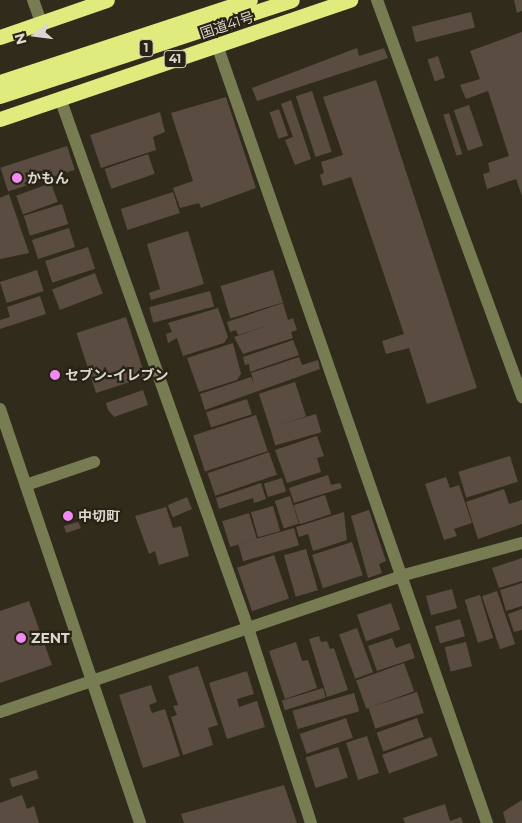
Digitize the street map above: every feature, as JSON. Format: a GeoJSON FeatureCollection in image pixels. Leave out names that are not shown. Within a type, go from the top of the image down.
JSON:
{"type":"FeatureCollection","features":[{"type":"Feature","properties":{"kind":"highway"},"geometry":{"type":"LineString","coordinates":[[0,37],[107,0]]}},
{"type":"Feature","properties":{"kind":"highway","name":"1"},"geometry":{"type":"LineString","coordinates":[[0,82],[250,0]]}},
{"type":"Feature","properties":{"kind":"highway","name":"1"},"geometry":{"type":"LineString","coordinates":[[0,96],[292,0]]}},
{"type":"Feature","properties":{"kind":"highway","name":"国道41号"},"geometry":{"type":"LineString","coordinates":[[0,119],[350,0]]}},
{"type":"Feature","properties":{"kind":"street"},"geometry":{"type":"LineString","coordinates":[[33,0],[41,22]]}},
{"type":"Feature","properties":{"kind":"street"},"geometry":{"type":"LineString","coordinates":[[378,0],[522,397]]}},
{"type":"Feature","properties":{"kind":"street"},"geometry":{"type":"LineString","coordinates":[[217,45],[404,575],[487,823]]}},
{"type":"Feature","properties":{"kind":"street"},"geometry":{"type":"LineString","coordinates":[[60,98],[248,628],[311,823]]}},
{"type":"Feature","properties":{"kind":"street"},"geometry":{"type":"LineString","coordinates":[[0,127],[33,108]]}},
{"type":"Feature","properties":{"kind":"street"},"geometry":{"type":"LineString","coordinates":[[0,409],[140,823]]}},
{"type":"Feature","properties":{"kind":"street"},"geometry":{"type":"LineString","coordinates":[[26,485],[94,462]]}},
{"type":"Feature","properties":{"kind":"street"},"geometry":{"type":"LineString","coordinates":[[0,712],[404,575],[522,543]]}},
{"type":"Feature","properties":{"kind":"building"},"geometry":{"type":"Polygon","coordinates":[[[514,0],[522,0],[522,11],[517,13],[514,0]]]}},
{"type":"Feature","properties":{"kind":"building"},"geometry":{"type":"Polygon","coordinates":[[[471,12],[475,28],[416,42],[412,27],[471,12]]]}},
{"type":"Feature","properties":{"kind":"building"},"geometry":{"type":"Polygon","coordinates":[[[522,32],[522,196],[516,179],[487,189],[483,174],[490,172],[488,163],[509,156],[488,91],[466,99],[460,85],[480,79],[470,51],[522,32]]]}},
{"type":"Feature","properties":{"kind":"building"},"geometry":{"type":"Polygon","coordinates":[[[357,48],[359,56],[384,48],[388,58],[257,101],[252,88],[357,48]]]}},
{"type":"Feature","properties":{"kind":"building"},"geometry":{"type":"Polygon","coordinates":[[[438,56],[445,78],[435,81],[428,59],[438,56]]]}},
{"type":"Feature","properties":{"kind":"building"},"geometry":{"type":"Polygon","coordinates":[[[376,80],[477,388],[427,404],[409,348],[386,354],[382,341],[404,334],[351,177],[323,186],[320,175],[324,173],[321,162],[343,155],[323,97],[376,80]]]}},
{"type":"Feature","properties":{"kind":"building"},"geometry":{"type":"Polygon","coordinates":[[[312,91],[332,152],[316,157],[296,96],[312,91]]]}},
{"type":"Feature","properties":{"kind":"building"},"geometry":{"type":"Polygon","coordinates":[[[226,97],[256,188],[201,208],[199,203],[180,208],[173,188],[193,181],[171,113],[226,97]]]}},
{"type":"Feature","properties":{"kind":"building"},"geometry":{"type":"Polygon","coordinates":[[[291,100],[311,159],[295,165],[285,140],[293,137],[281,104],[291,100]]]}},
{"type":"Feature","properties":{"kind":"building"},"geometry":{"type":"Polygon","coordinates":[[[469,105],[483,146],[468,151],[454,110],[469,105]]]}},
{"type":"Feature","properties":{"kind":"building"},"geometry":{"type":"Polygon","coordinates":[[[279,109],[288,135],[279,139],[270,112],[279,109]]]}},
{"type":"Feature","properties":{"kind":"building"},"geometry":{"type":"Polygon","coordinates":[[[160,112],[165,132],[153,137],[156,150],[101,168],[90,135],[160,112]]]}},
{"type":"Feature","properties":{"kind":"building"},"geometry":{"type":"Polygon","coordinates":[[[449,113],[462,154],[457,156],[443,115],[449,113]]]}},
{"type":"Feature","properties":{"kind":"building"},"geometry":{"type":"Polygon","coordinates":[[[67,146],[75,170],[8,191],[0,168],[67,146]]]}},
{"type":"Feature","properties":{"kind":"building"},"geometry":{"type":"Polygon","coordinates":[[[148,154],[155,174],[111,189],[105,169],[148,154]]]}},
{"type":"Feature","properties":{"kind":"building"},"geometry":{"type":"Polygon","coordinates":[[[51,183],[58,202],[23,214],[16,196],[51,183]]]}},
{"type":"Feature","properties":{"kind":"building"},"geometry":{"type":"Polygon","coordinates":[[[173,192],[180,213],[127,230],[121,209],[173,192]]]}},
{"type":"Feature","properties":{"kind":"building"},"geometry":{"type":"Polygon","coordinates":[[[9,194],[29,253],[0,259],[0,198],[9,194]]]}},
{"type":"Feature","properties":{"kind":"building"},"geometry":{"type":"Polygon","coordinates":[[[62,204],[68,224],[30,236],[24,216],[62,204]]]}},
{"type":"Feature","properties":{"kind":"building"},"geometry":{"type":"Polygon","coordinates":[[[69,228],[75,247],[38,259],[32,240],[69,228]]]}},
{"type":"Feature","properties":{"kind":"building"},"geometry":{"type":"Polygon","coordinates":[[[188,231],[204,284],[151,300],[149,293],[160,289],[147,244],[188,231]]]}},
{"type":"Feature","properties":{"kind":"building"},"geometry":{"type":"Polygon","coordinates":[[[88,247],[95,269],[52,283],[45,261],[88,247]]]}},
{"type":"Feature","properties":{"kind":"building"},"geometry":{"type":"Polygon","coordinates":[[[37,270],[44,291],[7,303],[0,282],[37,270]]]}},
{"type":"Feature","properties":{"kind":"building"},"geometry":{"type":"Polygon","coordinates":[[[273,270],[283,303],[230,319],[220,286],[273,270]]]}},
{"type":"Feature","properties":{"kind":"building"},"geometry":{"type":"Polygon","coordinates":[[[95,273],[103,294],[60,310],[52,289],[95,273]]]}},
{"type":"Feature","properties":{"kind":"building"},"geometry":{"type":"Polygon","coordinates":[[[210,291],[214,306],[153,323],[149,307],[210,291]]]}},
{"type":"Feature","properties":{"kind":"building"},"geometry":{"type":"Polygon","coordinates":[[[40,296],[46,314],[0,329],[0,320],[10,317],[7,307],[40,296]]]}},
{"type":"Feature","properties":{"kind":"building"},"geometry":{"type":"Polygon","coordinates":[[[283,303],[288,320],[293,318],[297,330],[291,332],[293,338],[243,354],[234,337],[269,325],[238,335],[236,330],[230,332],[227,322],[283,303]]]}},
{"type":"Feature","properties":{"kind":"building"},"geometry":{"type":"Polygon","coordinates":[[[218,308],[228,337],[224,343],[183,356],[177,338],[168,343],[166,334],[172,332],[168,323],[218,308]]]}},
{"type":"Feature","properties":{"kind":"building"},"geometry":{"type":"Polygon","coordinates":[[[126,317],[145,377],[96,393],[77,333],[126,317]]]}},
{"type":"Feature","properties":{"kind":"building"},"geometry":{"type":"Polygon","coordinates":[[[293,340],[299,355],[250,372],[249,364],[245,365],[243,357],[293,340]]]}},
{"type":"Feature","properties":{"kind":"building"},"geometry":{"type":"Polygon","coordinates":[[[233,343],[241,374],[237,380],[199,392],[187,358],[233,343]]]}},
{"type":"Feature","properties":{"kind":"building"},"geometry":{"type":"Polygon","coordinates":[[[299,357],[302,365],[318,360],[320,369],[205,410],[200,394],[251,377],[254,384],[251,373],[299,357]]]}},
{"type":"Feature","properties":{"kind":"building"},"geometry":{"type":"Polygon","coordinates":[[[295,382],[306,416],[270,428],[259,394],[295,382]]]}},
{"type":"Feature","properties":{"kind":"building"},"geometry":{"type":"Polygon","coordinates":[[[143,390],[148,405],[114,417],[108,410],[106,403],[143,390]]]}},
{"type":"Feature","properties":{"kind":"building"},"geometry":{"type":"Polygon","coordinates":[[[247,399],[252,414],[211,428],[206,412],[247,399]]]}},
{"type":"Feature","properties":{"kind":"building"},"geometry":{"type":"Polygon","coordinates":[[[316,414],[321,432],[275,445],[270,427],[316,414]]]}},
{"type":"Feature","properties":{"kind":"building"},"geometry":{"type":"Polygon","coordinates":[[[256,415],[268,451],[205,472],[193,435],[256,415]]]}},
{"type":"Feature","properties":{"kind":"building"},"geometry":{"type":"Polygon","coordinates":[[[317,436],[324,456],[317,458],[321,472],[287,483],[275,450],[317,436]]]}},
{"type":"Feature","properties":{"kind":"building"},"geometry":{"type":"Polygon","coordinates":[[[269,452],[277,475],[215,496],[208,473],[269,452]]]}},
{"type":"Feature","properties":{"kind":"building"},"geometry":{"type":"Polygon","coordinates":[[[510,456],[518,482],[466,498],[458,472],[510,456]]]}},
{"type":"Feature","properties":{"kind":"building"},"geometry":{"type":"Polygon","coordinates":[[[328,475],[331,485],[340,483],[342,488],[294,503],[289,488],[328,475]]]}},
{"type":"Feature","properties":{"kind":"building"},"geometry":{"type":"Polygon","coordinates":[[[446,477],[450,488],[459,485],[472,523],[454,529],[457,536],[444,540],[425,484],[446,477]]]}},
{"type":"Feature","properties":{"kind":"building"},"geometry":{"type":"Polygon","coordinates":[[[282,478],[286,491],[268,497],[264,484],[282,478]]]}},
{"type":"Feature","properties":{"kind":"building"},"geometry":{"type":"Polygon","coordinates":[[[261,483],[266,499],[254,503],[253,498],[219,509],[216,498],[261,483]]]}},
{"type":"Feature","properties":{"kind":"building"},"geometry":{"type":"Polygon","coordinates":[[[504,489],[509,504],[522,500],[522,524],[478,539],[466,502],[504,489]]]}},
{"type":"Feature","properties":{"kind":"building"},"geometry":{"type":"Polygon","coordinates":[[[325,495],[331,514],[300,524],[294,505],[325,495]]]}},
{"type":"Feature","properties":{"kind":"building"},"geometry":{"type":"Polygon","coordinates":[[[290,496],[299,524],[284,529],[275,501],[290,496]]]}},
{"type":"Feature","properties":{"kind":"building"},"geometry":{"type":"Polygon","coordinates":[[[187,497],[192,509],[173,517],[168,505],[187,497]]]}},
{"type":"Feature","properties":{"kind":"building"},"geometry":{"type":"Polygon","coordinates":[[[273,506],[280,531],[258,537],[251,512],[273,506]]]}},
{"type":"Feature","properties":{"kind":"building"},"geometry":{"type":"Polygon","coordinates":[[[166,507],[173,528],[181,526],[189,556],[159,565],[155,551],[149,554],[135,516],[166,507]]]}},
{"type":"Feature","properties":{"kind":"building"},"geometry":{"type":"Polygon","coordinates":[[[369,510],[386,561],[379,564],[382,573],[368,578],[351,516],[369,510]]]}},
{"type":"Feature","properties":{"kind":"building"},"geometry":{"type":"Polygon","coordinates":[[[344,512],[347,540],[313,551],[308,534],[299,537],[296,527],[344,512]]]}},
{"type":"Feature","properties":{"kind":"building"},"geometry":{"type":"Polygon","coordinates":[[[249,513],[257,539],[230,547],[222,521],[249,513]]]}},
{"type":"Feature","properties":{"kind":"building"},"geometry":{"type":"Polygon","coordinates":[[[78,522],[81,528],[66,533],[64,526],[78,522]]]}},
{"type":"Feature","properties":{"kind":"building"},"geometry":{"type":"Polygon","coordinates":[[[294,528],[299,545],[243,561],[238,544],[294,528]]]}},
{"type":"Feature","properties":{"kind":"building"},"geometry":{"type":"Polygon","coordinates":[[[352,542],[363,575],[323,588],[312,555],[352,542]]]}},
{"type":"Feature","properties":{"kind":"building"},"geometry":{"type":"Polygon","coordinates":[[[306,549],[318,590],[296,597],[284,555],[306,549]]]}},
{"type":"Feature","properties":{"kind":"building"},"geometry":{"type":"Polygon","coordinates":[[[274,555],[289,598],[252,611],[237,568],[274,555]]]}},
{"type":"Feature","properties":{"kind":"building"},"geometry":{"type":"Polygon","coordinates":[[[522,558],[522,581],[499,588],[492,568],[522,558]]]}},
{"type":"Feature","properties":{"kind":"building"},"geometry":{"type":"Polygon","coordinates":[[[522,583],[522,606],[506,611],[500,590],[522,583]]]}},
{"type":"Feature","properties":{"kind":"building"},"geometry":{"type":"Polygon","coordinates":[[[452,589],[457,608],[431,615],[426,596],[452,589]]]}},
{"type":"Feature","properties":{"kind":"building"},"geometry":{"type":"Polygon","coordinates":[[[497,591],[515,644],[500,649],[482,596],[497,591]]]}},
{"type":"Feature","properties":{"kind":"building"},"geometry":{"type":"Polygon","coordinates":[[[480,595],[493,638],[478,643],[465,600],[480,595]]]}},
{"type":"Feature","properties":{"kind":"building","name":"ZENT"},"geometry":{"type":"Polygon","coordinates":[[[29,601],[52,665],[0,683],[0,611],[29,601]]]}},
{"type":"Feature","properties":{"kind":"building"},"geometry":{"type":"Polygon","coordinates":[[[391,603],[400,629],[366,641],[357,615],[391,603]]]}},
{"type":"Feature","properties":{"kind":"building"},"geometry":{"type":"Polygon","coordinates":[[[522,609],[522,630],[514,632],[508,614],[522,609]]]}},
{"type":"Feature","properties":{"kind":"building"},"geometry":{"type":"Polygon","coordinates":[[[460,619],[465,636],[440,643],[435,626],[460,619]]]}},
{"type":"Feature","properties":{"kind":"building"},"geometry":{"type":"Polygon","coordinates":[[[357,628],[373,672],[355,679],[339,634],[357,628]]]}},
{"type":"Feature","properties":{"kind":"building"},"geometry":{"type":"Polygon","coordinates":[[[319,636],[321,642],[327,641],[330,649],[334,648],[348,690],[327,697],[309,639],[319,636]]]}},
{"type":"Feature","properties":{"kind":"building"},"geometry":{"type":"Polygon","coordinates":[[[392,638],[396,648],[410,643],[415,658],[377,671],[368,646],[392,638]]]}},
{"type":"Feature","properties":{"kind":"building"},"geometry":{"type":"Polygon","coordinates":[[[296,642],[302,661],[308,660],[317,688],[285,699],[269,651],[296,642]]]}},
{"type":"Feature","properties":{"kind":"building"},"geometry":{"type":"Polygon","coordinates":[[[466,642],[472,666],[451,672],[445,647],[466,642]]]}},
{"type":"Feature","properties":{"kind":"building"},"geometry":{"type":"Polygon","coordinates":[[[404,663],[414,691],[366,709],[356,680],[404,663]]]}},
{"type":"Feature","properties":{"kind":"building"},"geometry":{"type":"Polygon","coordinates":[[[198,666],[218,725],[208,728],[213,745],[183,755],[171,717],[177,715],[173,706],[178,705],[168,676],[198,666]]]}},
{"type":"Feature","properties":{"kind":"building"},"geometry":{"type":"Polygon","coordinates":[[[247,671],[254,694],[237,699],[239,707],[257,701],[265,727],[227,739],[209,683],[247,671]]]}},
{"type":"Feature","properties":{"kind":"building"},"geometry":{"type":"Polygon","coordinates":[[[151,685],[157,702],[149,705],[152,713],[165,709],[180,756],[143,768],[119,695],[151,685]]]}},
{"type":"Feature","properties":{"kind":"building"},"geometry":{"type":"Polygon","coordinates":[[[323,688],[326,698],[285,710],[282,701],[323,688]]]}},
{"type":"Feature","properties":{"kind":"building"},"geometry":{"type":"Polygon","coordinates":[[[417,692],[424,713],[375,729],[368,708],[417,692]]]}},
{"type":"Feature","properties":{"kind":"building"},"geometry":{"type":"Polygon","coordinates":[[[354,693],[359,711],[298,729],[292,711],[354,693]]]}},
{"type":"Feature","properties":{"kind":"building"},"geometry":{"type":"Polygon","coordinates":[[[346,718],[353,738],[307,754],[300,734],[346,718]]]}},
{"type":"Feature","properties":{"kind":"building"},"geometry":{"type":"Polygon","coordinates":[[[417,718],[424,737],[383,752],[377,733],[417,718]]]}},
{"type":"Feature","properties":{"kind":"building"},"geometry":{"type":"Polygon","coordinates":[[[367,736],[379,773],[358,780],[346,743],[367,736]]]}},
{"type":"Feature","properties":{"kind":"building"},"geometry":{"type":"Polygon","coordinates":[[[431,737],[438,756],[389,774],[382,755],[431,737]]]}},
{"type":"Feature","properties":{"kind":"building"},"geometry":{"type":"Polygon","coordinates":[[[338,747],[348,777],[316,788],[306,758],[338,747]]]}},
{"type":"Feature","properties":{"kind":"building"},"geometry":{"type":"Polygon","coordinates":[[[36,770],[39,779],[12,787],[9,779],[36,770]]]}},
{"type":"Feature","properties":{"kind":"building"},"geometry":{"type":"Polygon","coordinates":[[[284,785],[297,823],[184,823],[181,814],[284,785]]]}},
{"type":"Feature","properties":{"kind":"building"},"geometry":{"type":"Polygon","coordinates":[[[22,795],[27,809],[34,806],[39,823],[0,823],[0,803],[22,795]]]}},
{"type":"Feature","properties":{"kind":"building"},"geometry":{"type":"Polygon","coordinates":[[[522,800],[522,823],[506,823],[503,812],[522,800]]]}},
{"type":"Feature","properties":{"kind":"building"},"geometry":{"type":"Polygon","coordinates":[[[445,804],[450,821],[461,817],[463,823],[405,823],[403,818],[445,804]]]}},
{"type":"Feature","properties":{"kind":"place","name":"かもん"},"geometry":{"type":"Point","coordinates":[17,178]}},
{"type":"Feature","properties":{"kind":"place","name":"セブン-イレブン"},"geometry":{"type":"Point","coordinates":[55,375]}},
{"type":"Feature","properties":{"kind":"place","name":"中切町"},"geometry":{"type":"Point","coordinates":[68,516]}},
{"type":"Feature","properties":{"kind":"place","name":"ZENT"},"geometry":{"type":"Point","coordinates":[21,638]}}]}
